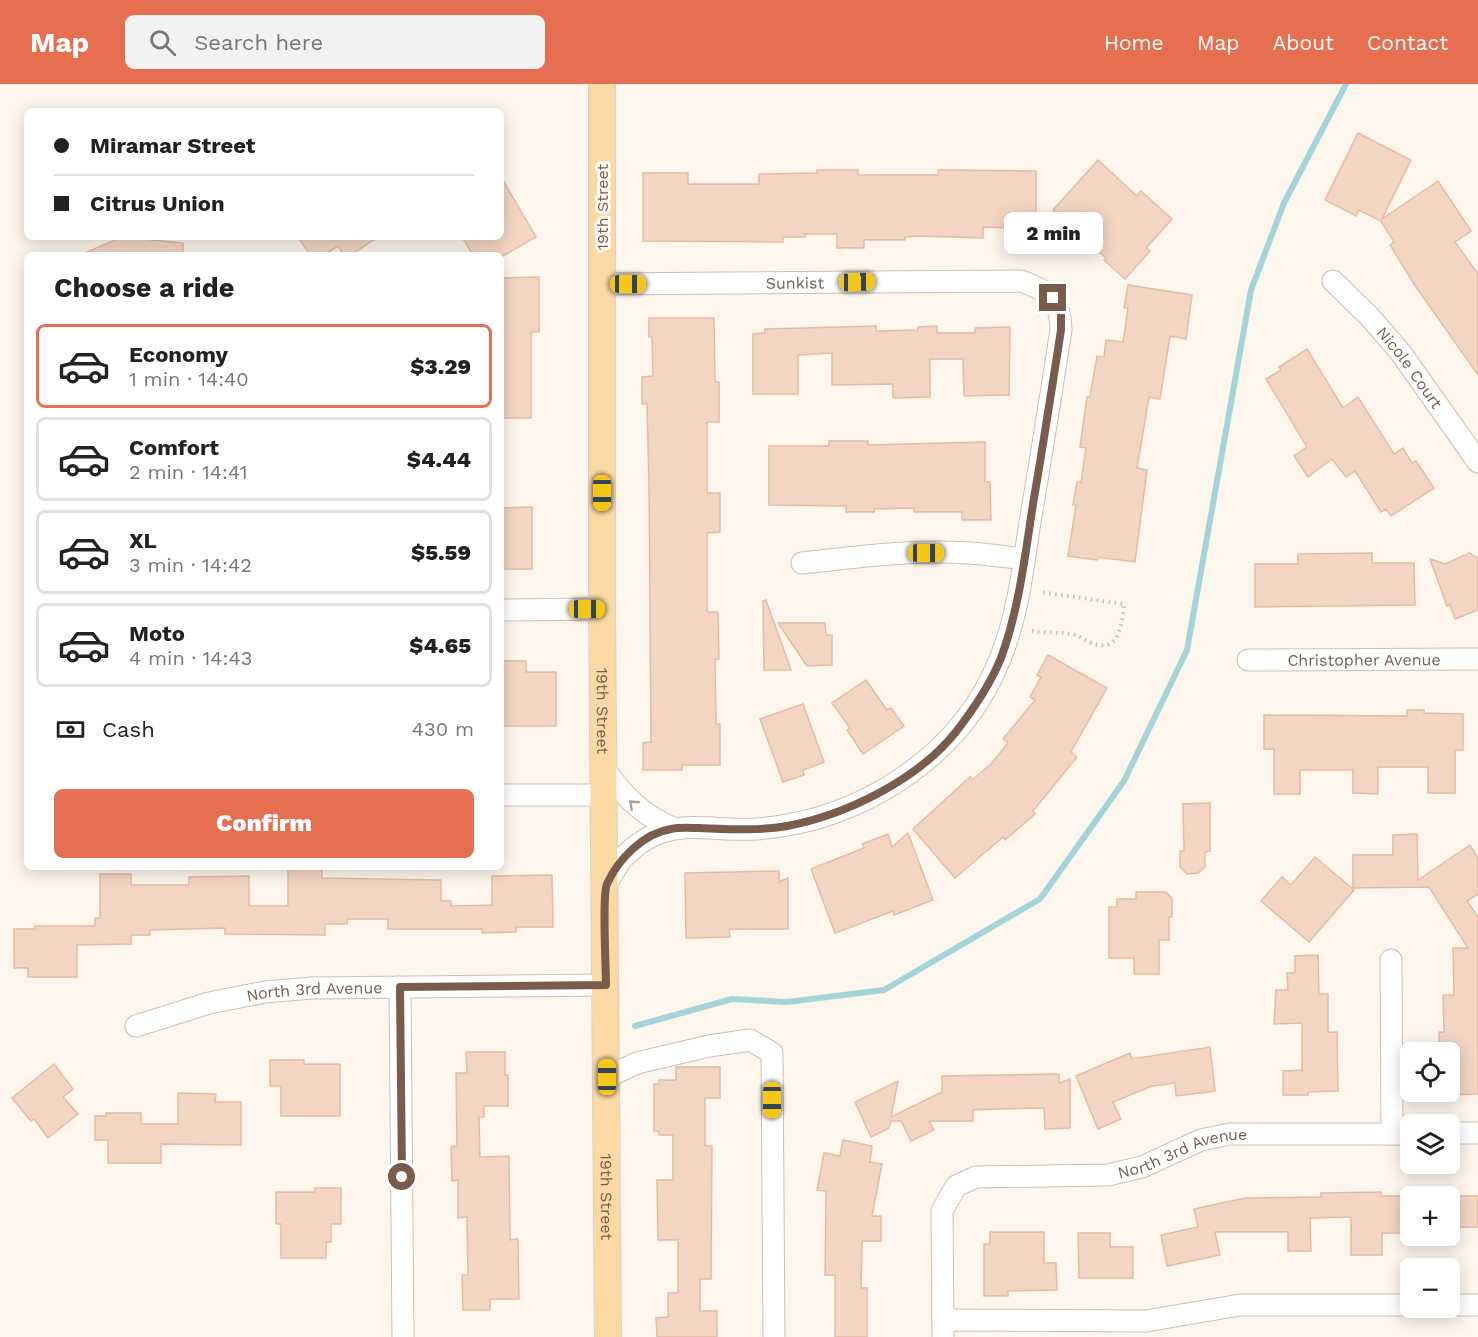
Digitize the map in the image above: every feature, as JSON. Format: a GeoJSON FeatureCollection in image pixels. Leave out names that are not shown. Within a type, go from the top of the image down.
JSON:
{"type":"FeatureCollection","features":[{"type":"Feature","properties":{"kind":"main road","name":"19th Street"},"geometry":{"type":"LineString","coordinates":[[602,84],[602,609],[608,1337]]}},
{"type":"Feature","properties":{"kind":"street","name":"Nicole Court"},"geometry":{"type":"LineString","coordinates":[[1333,280],[1369,316],[1401,353],[1478,462]]}},
{"type":"Feature","properties":{"kind":"street","name":"Sunkist"},"geometry":{"type":"LineString","coordinates":[[601,284],[1021,281],[1040,288],[1053,298],[1061,312],[1061,330],[1024,560]]}},
{"type":"Feature","properties":{"kind":"street"},"geometry":{"type":"LineString","coordinates":[[605,886],[621,860],[635,847],[658,832],[673,828],[754,829],[786,826],[821,818],[857,804],[888,788],[922,763],[953,735],[980,699],[1000,659],[1017,603],[1024,560],[968,553],[926,553],[873,555],[802,563]]}},
{"type":"Feature","properties":{"kind":"street"},"geometry":{"type":"LineString","coordinates":[[504,610],[602,609]]}},
{"type":"Feature","properties":{"kind":"street","name":"Christopher Avenue"},"geometry":{"type":"LineString","coordinates":[[1248,660],[1478,659]]}},
{"type":"Feature","properties":{"kind":"street"},"geometry":{"type":"LineString","coordinates":[[604,768],[619,790],[634,805],[645,814],[673,828]]}},
{"type":"Feature","properties":{"kind":"street"},"geometry":{"type":"LineString","coordinates":[[504,795],[604,795]]}},
{"type":"Feature","properties":{"kind":"street"},"geometry":{"type":"LineString","coordinates":[[1391,960],[1400,1117]]}},
{"type":"Feature","properties":{"kind":"street","name":"North 3rd Avenue"},"geometry":{"type":"LineString","coordinates":[[136,1026],[209,1003],[265,992],[312,988],[606,985]]}},
{"type":"Feature","properties":{"kind":"street"},"geometry":{"type":"LineString","coordinates":[[400,987],[403,1337]]}},
{"type":"Feature","properties":{"kind":"street"},"geometry":{"type":"LineString","coordinates":[[607,1077],[637,1063],[709,1046],[750,1040],[772,1053],[774,1337]]}},
{"type":"Feature","properties":{"kind":"street"},"geometry":{"type":"LineString","coordinates":[[1460,1133],[1478,1133]]}},
{"type":"Feature","properties":{"kind":"street","name":"North 3rd Avenue"},"geometry":{"type":"LineString","coordinates":[[943,1329],[942,1211],[956,1186],[976,1177],[1108,1175],[1142,1167],[1201,1140],[1230,1134],[1400,1134]]}},
{"type":"Feature","properties":{"kind":"street"},"geometry":{"type":"LineString","coordinates":[[943,1329],[1146,1321],[1240,1305],[1400,1305]]}},
{"type":"Feature","properties":{"kind":"street"},"geometry":{"type":"LineString","coordinates":[[1460,1305],[1478,1305]]}},
{"type":"Feature","properties":{"kind":"path"},"geometry":{"type":"LineString","coordinates":[[1032,631],[1075,635],[1101,645],[1114,640],[1122,627],[1124,604],[1040,592]]}},
{"type":"Feature","properties":{"kind":"building"},"geometry":{"type":"Polygon","coordinates":[[[1358,133],[1411,160],[1382,219],[1438,181],[1471,231],[1455,242],[1478,274],[1478,375],[1414,284],[1390,245],[1394,242],[1381,221],[1359,210],[1356,216],[1325,200],[1358,133]]]}},
{"type":"Feature","properties":{"kind":"building"},"geometry":{"type":"Polygon","coordinates":[[[1098,160],[1137,196],[1141,191],[1172,219],[1146,248],[1150,251],[1125,279],[1104,260],[1106,258],[1053,210],[1098,160]]]}},
{"type":"Feature","properties":{"kind":"building"},"geometry":{"type":"Polygon","coordinates":[[[817,170],[858,170],[858,175],[938,175],[938,170],[1036,171],[1036,229],[983,227],[983,238],[919,236],[905,237],[905,240],[864,240],[864,248],[837,248],[837,234],[783,237],[783,242],[643,241],[643,173],[688,173],[688,184],[759,184],[759,174],[817,173],[817,170]]]}},
{"type":"Feature","properties":{"kind":"building"},"geometry":{"type":"Polygon","coordinates":[[[504,182],[536,237],[504,255],[504,252],[471,252],[464,240],[504,240],[504,182]]]}},
{"type":"Feature","properties":{"kind":"building"},"geometry":{"type":"Polygon","coordinates":[[[115,240],[183,243],[183,252],[87,252],[115,240]]]}},
{"type":"Feature","properties":{"kind":"building"},"geometry":{"type":"Polygon","coordinates":[[[300,240],[374,240],[356,252],[342,252],[338,246],[329,252],[308,252],[300,240]]]}},
{"type":"Feature","properties":{"kind":"building"},"geometry":{"type":"Polygon","coordinates":[[[539,277],[539,332],[531,332],[531,418],[504,418],[504,278],[539,277]]]}},
{"type":"Feature","properties":{"kind":"building"},"geometry":{"type":"Polygon","coordinates":[[[1128,285],[1192,295],[1186,339],[1170,336],[1160,399],[1149,397],[1137,468],[1147,470],[1135,562],[1068,556],[1076,505],[1073,505],[1077,482],[1081,483],[1086,448],[1080,447],[1087,397],[1090,397],[1097,356],[1104,357],[1106,340],[1123,342],[1128,308],[1124,308],[1128,285]]]}},
{"type":"Feature","properties":{"kind":"building"},"geometry":{"type":"Polygon","coordinates":[[[649,318],[714,318],[715,382],[719,382],[719,422],[707,422],[707,493],[720,493],[720,532],[707,533],[707,612],[718,612],[719,659],[715,659],[716,724],[720,724],[720,765],[682,765],[682,770],[643,770],[643,743],[651,742],[647,404],[642,404],[642,377],[653,376],[649,318]]]}},
{"type":"Feature","properties":{"kind":"building"},"geometry":{"type":"Polygon","coordinates":[[[876,326],[876,331],[918,330],[918,327],[937,326],[937,333],[975,333],[975,328],[1010,327],[1009,395],[964,396],[963,359],[930,359],[930,397],[893,398],[893,384],[832,385],[832,353],[798,355],[798,394],[753,394],[753,334],[765,333],[765,329],[876,326]]]}},
{"type":"Feature","properties":{"kind":"building"},"geometry":{"type":"Polygon","coordinates":[[[1307,349],[1343,408],[1358,397],[1394,454],[1403,448],[1412,463],[1416,461],[1434,488],[1391,516],[1386,509],[1381,512],[1355,471],[1346,477],[1332,459],[1308,477],[1294,456],[1307,447],[1266,379],[1281,370],[1279,367],[1307,349]]]}},
{"type":"Feature","properties":{"kind":"building"},"geometry":{"type":"Polygon","coordinates":[[[829,441],[868,441],[868,445],[985,442],[985,482],[990,482],[991,520],[962,520],[962,512],[914,512],[914,508],[846,512],[846,506],[769,505],[769,446],[829,446],[829,441]]]}},
{"type":"Feature","properties":{"kind":"building"},"geometry":{"type":"Polygon","coordinates":[[[532,507],[532,569],[504,569],[504,508],[532,507]]]}},
{"type":"Feature","properties":{"kind":"building"},"geometry":{"type":"Polygon","coordinates":[[[1372,553],[1372,563],[1414,563],[1415,605],[1255,607],[1255,564],[1298,564],[1298,554],[1372,553]]]}},
{"type":"Feature","properties":{"kind":"building"},"geometry":{"type":"Polygon","coordinates":[[[1469,553],[1478,558],[1478,610],[1455,619],[1450,605],[1447,606],[1430,559],[1445,564],[1469,553]]]}},
{"type":"Feature","properties":{"kind":"building"},"geometry":{"type":"Polygon","coordinates":[[[766,600],[791,670],[764,670],[763,601],[766,600]]]}},
{"type":"Feature","properties":{"kind":"building"},"geometry":{"type":"Polygon","coordinates":[[[778,623],[825,623],[826,635],[832,635],[832,665],[807,666],[778,623]]]}},
{"type":"Feature","properties":{"kind":"building"},"geometry":{"type":"Polygon","coordinates":[[[1048,655],[1107,688],[1071,752],[1077,757],[1033,811],[1035,814],[1005,840],[1003,837],[955,878],[913,829],[970,777],[972,780],[991,764],[1008,743],[1003,739],[1035,700],[1030,697],[1041,677],[1037,675],[1048,655]]]}},
{"type":"Feature","properties":{"kind":"building"},"geometry":{"type":"Polygon","coordinates":[[[504,661],[526,661],[526,672],[556,672],[556,726],[504,726],[504,661]]]}},
{"type":"Feature","properties":{"kind":"building"},"geometry":{"type":"Polygon","coordinates":[[[866,680],[887,710],[891,708],[904,726],[863,754],[847,730],[850,728],[832,703],[866,680]]]}},
{"type":"Feature","properties":{"kind":"building"},"geometry":{"type":"Polygon","coordinates":[[[803,704],[824,762],[803,770],[804,775],[783,782],[760,719],[803,704]]]}},
{"type":"Feature","properties":{"kind":"building"},"geometry":{"type":"Polygon","coordinates":[[[1407,710],[1463,714],[1463,750],[1455,750],[1455,793],[1428,793],[1428,767],[1378,767],[1378,794],[1353,793],[1353,770],[1300,770],[1300,794],[1274,794],[1274,749],[1264,749],[1264,715],[1407,716],[1407,710]]]}},
{"type":"Feature","properties":{"kind":"building"},"geometry":{"type":"Polygon","coordinates":[[[1210,803],[1210,851],[1205,852],[1205,867],[1198,873],[1187,874],[1180,867],[1180,851],[1184,851],[1183,804],[1210,803]]]}},
{"type":"Feature","properties":{"kind":"building"},"geometry":{"type":"Polygon","coordinates":[[[908,833],[933,900],[894,915],[893,911],[835,933],[811,869],[864,848],[862,844],[888,834],[892,847],[908,833]]]}},
{"type":"Feature","properties":{"kind":"building"},"geometry":{"type":"Polygon","coordinates":[[[1417,834],[1418,880],[1470,845],[1478,858],[1478,894],[1467,901],[1478,917],[1478,1094],[1460,1095],[1460,1042],[1439,1042],[1439,1032],[1444,1032],[1443,995],[1454,995],[1453,948],[1468,948],[1429,887],[1353,888],[1353,855],[1393,855],[1393,835],[1417,834]]]}},
{"type":"Feature","properties":{"kind":"building"},"geometry":{"type":"Polygon","coordinates":[[[1315,857],[1354,890],[1309,942],[1261,901],[1282,877],[1291,885],[1315,857]]]}},
{"type":"Feature","properties":{"kind":"building"},"geometry":{"type":"Polygon","coordinates":[[[288,870],[322,870],[322,878],[441,880],[441,901],[451,901],[451,906],[492,905],[492,876],[552,875],[553,927],[516,927],[516,932],[482,933],[482,929],[388,929],[388,919],[347,919],[347,924],[325,924],[325,935],[225,934],[225,928],[150,930],[150,935],[131,935],[131,944],[77,945],[77,977],[28,977],[28,968],[14,968],[14,929],[35,929],[35,926],[95,926],[95,918],[100,918],[100,874],[131,874],[131,885],[189,885],[189,877],[249,876],[249,906],[288,906],[288,870]]]}},
{"type":"Feature","properties":{"kind":"building"},"geometry":{"type":"Polygon","coordinates":[[[779,871],[779,882],[788,878],[788,929],[729,929],[730,937],[686,938],[685,873],[779,871]]]}},
{"type":"Feature","properties":{"kind":"building"},"geometry":{"type":"Polygon","coordinates":[[[1136,892],[1166,892],[1172,898],[1169,940],[1159,940],[1159,974],[1134,974],[1134,958],[1109,958],[1109,907],[1117,907],[1117,899],[1136,899],[1136,892]]]}},
{"type":"Feature","properties":{"kind":"building"},"geometry":{"type":"Polygon","coordinates":[[[1318,955],[1319,994],[1328,994],[1328,1032],[1337,1032],[1338,1091],[1308,1092],[1308,1095],[1283,1095],[1283,1071],[1302,1070],[1302,1023],[1274,1024],[1276,990],[1288,990],[1287,973],[1295,973],[1295,956],[1318,955]]]}},
{"type":"Feature","properties":{"kind":"building"},"geometry":{"type":"Polygon","coordinates":[[[1210,1047],[1215,1091],[1176,1096],[1175,1083],[1152,1086],[1113,1102],[1121,1119],[1098,1129],[1076,1076],[1130,1053],[1132,1059],[1210,1047]]]}},
{"type":"Feature","properties":{"kind":"building"},"geometry":{"type":"Polygon","coordinates":[[[466,1052],[505,1052],[505,1075],[508,1075],[508,1106],[484,1106],[484,1117],[479,1117],[480,1157],[509,1156],[510,1240],[518,1239],[519,1299],[490,1299],[490,1310],[463,1310],[462,1275],[468,1275],[467,1217],[458,1218],[458,1180],[452,1181],[451,1147],[457,1146],[456,1073],[467,1073],[466,1052]]]}},
{"type":"Feature","properties":{"kind":"building"},"geometry":{"type":"Polygon","coordinates":[[[270,1060],[304,1060],[304,1064],[340,1064],[340,1116],[281,1116],[281,1086],[270,1086],[270,1060]]]}},
{"type":"Feature","properties":{"kind":"building"},"geometry":{"type":"Polygon","coordinates":[[[54,1064],[73,1089],[63,1097],[78,1114],[48,1138],[34,1119],[31,1121],[12,1098],[54,1064]]]}},
{"type":"Feature","properties":{"kind":"building"},"geometry":{"type":"Polygon","coordinates":[[[676,1067],[720,1067],[720,1098],[705,1098],[705,1146],[712,1146],[711,1279],[700,1279],[700,1311],[717,1311],[717,1337],[657,1337],[656,1318],[668,1317],[668,1293],[678,1293],[678,1240],[658,1240],[657,1180],[673,1180],[673,1135],[659,1135],[659,1131],[654,1131],[654,1084],[659,1084],[659,1080],[676,1080],[676,1067]]]}},
{"type":"Feature","properties":{"kind":"building"},"geometry":{"type":"Polygon","coordinates":[[[1059,1074],[1059,1083],[1070,1079],[1070,1128],[1045,1129],[1044,1108],[973,1110],[973,1121],[929,1121],[934,1130],[911,1141],[901,1121],[891,1121],[889,1128],[871,1137],[855,1102],[898,1081],[891,1117],[942,1092],[942,1076],[1059,1074]]]}},
{"type":"Feature","properties":{"kind":"building"},"geometry":{"type":"Polygon","coordinates":[[[178,1093],[216,1094],[215,1102],[241,1102],[241,1145],[161,1144],[161,1163],[108,1163],[108,1140],[95,1140],[95,1116],[106,1116],[106,1113],[141,1113],[141,1124],[178,1124],[178,1093]]]}},
{"type":"Feature","properties":{"kind":"building"},"geometry":{"type":"Polygon","coordinates":[[[843,1140],[872,1146],[870,1162],[882,1164],[872,1216],[881,1216],[881,1241],[862,1241],[861,1288],[867,1288],[867,1337],[835,1337],[835,1275],[825,1275],[826,1191],[817,1190],[824,1153],[840,1156],[843,1140]]]}},
{"type":"Feature","properties":{"kind":"building"},"geometry":{"type":"Polygon","coordinates":[[[315,1188],[341,1188],[341,1224],[331,1224],[331,1242],[326,1242],[326,1258],[281,1258],[281,1224],[276,1224],[276,1192],[315,1192],[315,1188]]]}},
{"type":"Feature","properties":{"kind":"building"},"geometry":{"type":"Polygon","coordinates":[[[1381,1192],[1381,1196],[1400,1196],[1400,1233],[1382,1233],[1382,1255],[1351,1255],[1351,1217],[1310,1218],[1311,1251],[1288,1251],[1288,1232],[1215,1232],[1220,1255],[1167,1266],[1161,1235],[1198,1227],[1194,1209],[1245,1198],[1321,1197],[1321,1193],[1381,1192]]]}},
{"type":"Feature","properties":{"kind":"building"},"geometry":{"type":"Polygon","coordinates":[[[1460,1196],[1478,1196],[1478,1227],[1460,1227],[1460,1196]]]}},
{"type":"Feature","properties":{"kind":"building"},"geometry":{"type":"Polygon","coordinates":[[[990,1232],[1044,1232],[1044,1263],[1056,1263],[1057,1290],[1008,1291],[1008,1296],[984,1296],[984,1244],[990,1244],[990,1232]]]}},
{"type":"Feature","properties":{"kind":"building"},"geometry":{"type":"Polygon","coordinates":[[[1078,1233],[1110,1233],[1110,1247],[1133,1247],[1133,1278],[1079,1278],[1078,1233]]]}},
{"type":"Feature","properties":{"kind":"waterway"},"geometry":{"type":"LineString","coordinates":[[635,1026],[732,999],[787,1002],[884,990],[1040,899],[1124,781],[1187,650],[1251,290],[1284,203],[1346,84]]}},
{"type":"Feature","properties":{"kind":"route"},"geometry":{"type":"LineString","coordinates":[[402,1177],[400,987],[606,985],[605,886],[621,860],[648,837],[673,828],[754,829],[786,826],[821,818],[857,804],[888,788],[922,763],[953,735],[980,699],[1000,659],[1017,603],[1061,330],[1061,312],[1053,298]]}}]}
